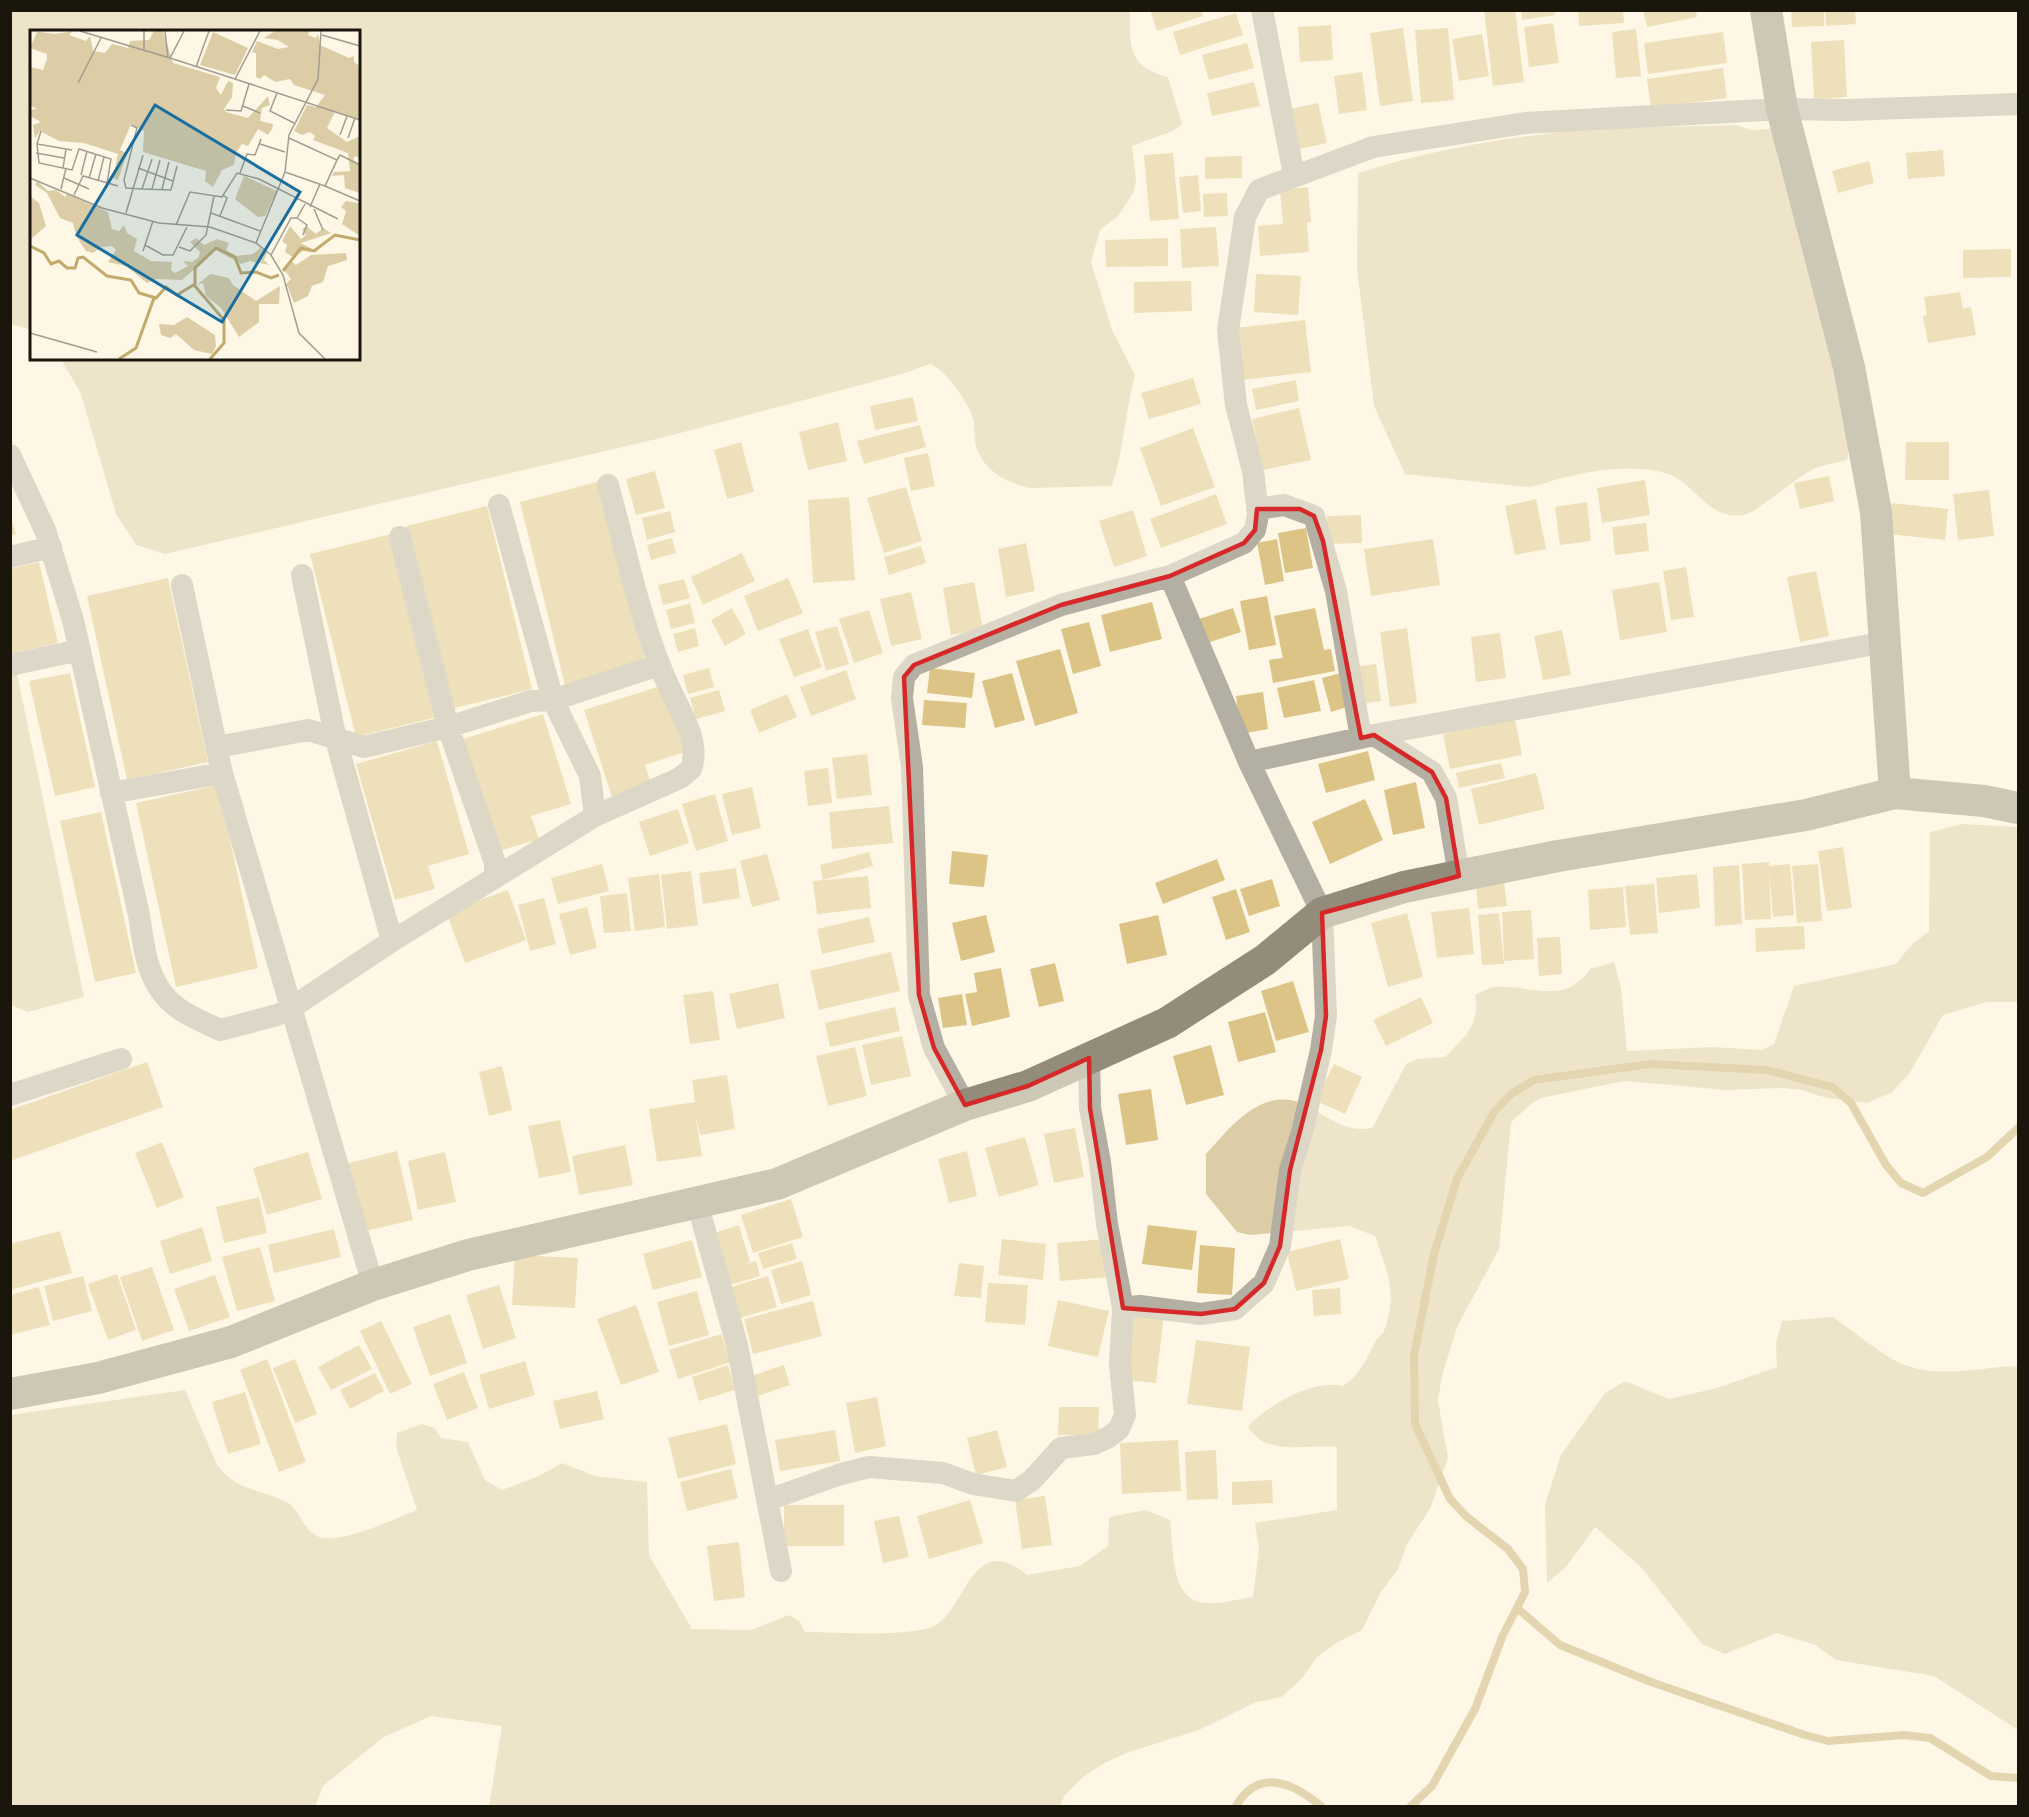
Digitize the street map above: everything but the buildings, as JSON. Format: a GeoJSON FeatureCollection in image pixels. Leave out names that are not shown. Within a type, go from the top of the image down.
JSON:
{"type":"FeatureCollection","features":[{"type":"Feature","properties":{"kind":"street"},"geometry":{"type":"LineString","coordinates":[[1262,10],[1294,175]]}},
{"type":"Feature","properties":{"kind":"street"},"geometry":{"type":"LineString","coordinates":[[1766,10],[1782,109],[1849,367],[1876,512],[1895,793]]}},
{"type":"Feature","properties":{"kind":"street"},"geometry":{"type":"LineString","coordinates":[[965,1106],[934,1048],[919,995],[912,767],[902,698],[904,677],[914,665],[1061,604],[1170,576],[1244,543],[1256,530],[1257,509],[1253,471],[1236,405],[1228,330],[1248,207],[1259,190],[1372,147],[1525,123],[1782,109],[1847,110],[2019,104]]}},
{"type":"Feature","properties":{"kind":"street"},"geometry":{"type":"LineString","coordinates":[[10,454],[51,547],[80,650],[139,915],[146,962],[160,992],[178,1008],[220,1030],[277,1015],[291,1008],[392,941],[595,816],[680,778],[692,769],[694,749],[686,724],[659,666],[608,485]]}},
{"type":"Feature","properties":{"kind":"street"},"geometry":{"type":"LineString","coordinates":[[499,505],[553,700],[590,776],[595,816]]}},
{"type":"Feature","properties":{"kind":"street"},"geometry":{"type":"LineString","coordinates":[[1257,509],[1284,506],[1314,516],[1336,591],[1367,737],[1432,772],[1446,798],[1459,876]]}},
{"type":"Feature","properties":{"kind":"street"},"geometry":{"type":"LineString","coordinates":[[400,537],[448,727],[495,863],[495,877]]}},
{"type":"Feature","properties":{"kind":"street"},"geometry":{"type":"LineString","coordinates":[[10,557],[51,547]]}},
{"type":"Feature","properties":{"kind":"street"},"geometry":{"type":"LineString","coordinates":[[302,575],[336,740],[392,941]]}},
{"type":"Feature","properties":{"kind":"street"},"geometry":{"type":"LineString","coordinates":[[1123,1308],[1140,1306],[1201,1314],[1235,1309],[1264,1283],[1280,1246],[1290,1170],[1302,1132],[1321,1050],[1326,1016],[1322,913],[1249,762],[1170,576]]}},
{"type":"Feature","properties":{"kind":"street"},"geometry":{"type":"LineString","coordinates":[[182,585],[222,773],[373,1285]]}},
{"type":"Feature","properties":{"kind":"street"},"geometry":{"type":"LineString","coordinates":[[1249,762],[1367,737],[1886,642]]}},
{"type":"Feature","properties":{"kind":"street"},"geometry":{"type":"LineString","coordinates":[[10,665],[80,650]]}},
{"type":"Feature","properties":{"kind":"street"},"geometry":{"type":"LineString","coordinates":[[217,747],[308,730],[364,747],[448,727],[531,702],[553,700],[659,666]]}},
{"type":"Feature","properties":{"kind":"street"},"geometry":{"type":"LineString","coordinates":[[111,793],[222,773]]}},
{"type":"Feature","properties":{"kind":"street"},"geometry":{"type":"LineString","coordinates":[[10,1395],[98,1378],[231,1342],[373,1285],[468,1255],[777,1184],[965,1106],[1028,1086],[1167,1023],[1265,960],[1322,913],[1404,887],[1558,856],[1806,815],[1895,793],[1984,801],[2019,808]]}},
{"type":"Feature","properties":{"kind":"street"},"geometry":{"type":"LineString","coordinates":[[768,1500],[831,1477],[869,1467],[943,1473],[1007,1492],[1024,1487],[1061,1448],[1094,1444],[1114,1433],[1124,1421],[1120,1365],[1123,1308],[1107,1224],[1100,1162],[1090,1108],[1089,1058]]}},
{"type":"Feature","properties":{"kind":"street"},"geometry":{"type":"LineString","coordinates":[[10,1095],[121,1059]]}},
{"type":"Feature","properties":{"kind":"street"},"geometry":{"type":"LineString","coordinates":[[697,1202],[737,1345],[781,1571]]}},
{"type":"Feature","properties":{"kind":"highlighted area"},"geometry":{"type":"Polygon","coordinates":[[[1257,509],[1300,509],[1314,516],[1323,541],[1361,738],[1374,735],[1432,772],[1446,798],[1459,876],[1322,913],[1326,1016],[1321,1050],[1290,1170],[1280,1246],[1264,1283],[1235,1309],[1201,1314],[1123,1308],[1090,1108],[1089,1058],[1028,1086],[965,1105],[934,1048],[919,995],[904,677],[914,665],[1061,605],[1170,576],[1244,543],[1255,530],[1257,509]]]}},
{"type":"Feature","properties":{"kind":"shaded area"},"geometry":{"type":"Polygon","coordinates":[[[10,11],[1130,11],[1130,35],[1134,53],[1145,67],[1168,77],[1182,124],[1173,131],[1132,146],[1136,180],[1134,192],[1118,216],[1100,230],[1091,262],[1112,330],[1135,375],[1112,486],[1029,488],[1002,478],[988,466],[978,451],[973,418],[966,403],[949,379],[930,364],[902,374],[665,437],[165,554],[136,545],[116,514],[81,394],[62,360],[360,360],[360,30],[30,30],[30,330],[11,324],[10,11]]]}},
{"type":"Feature","properties":{"kind":"shaded area"},"geometry":{"type":"Polygon","coordinates":[[[1736,125],[1752,130],[1780,128],[1852,437],[1847,460],[1808,472],[1758,508],[1744,515],[1719,512],[1673,476],[1650,470],[1599,471],[1527,487],[1405,474],[1374,406],[1357,269],[1358,173],[1442,151],[1529,136],[1642,127],[1736,125]]]}},
{"type":"Feature","properties":{"kind":"shaded area"},"geometry":{"type":"Polygon","coordinates":[[[16,669],[84,997],[28,1012],[11,1005],[10,671],[16,669]]]}},
{"type":"Feature","properties":{"kind":"shaded area"},"geometry":{"type":"Polygon","coordinates":[[[1963,824],[2018,827],[2018,1002],[1987,1002],[1943,1015],[1909,1074],[1892,1092],[1868,1103],[1827,1098],[1801,1090],[1783,1088],[1727,1090],[1624,1081],[1541,1098],[1511,1122],[1499,1249],[1457,1327],[1442,1376],[1438,1400],[1448,1458],[1430,1509],[1407,1544],[1398,1569],[1381,1592],[1362,1630],[1338,1642],[1317,1657],[1302,1678],[1282,1697],[1256,1702],[1199,1730],[1126,1753],[1103,1764],[1083,1777],[1065,1795],[1060,1806],[489,1806],[502,1726],[431,1716],[384,1737],[323,1786],[315,1806],[11,1806],[10,1415],[185,1390],[217,1465],[232,1480],[290,1504],[311,1532],[324,1538],[351,1535],[417,1510],[396,1447],[397,1433],[422,1424],[435,1428],[441,1438],[468,1442],[485,1480],[502,1490],[539,1476],[562,1463],[595,1476],[647,1482],[649,1555],[692,1629],[751,1630],[789,1615],[799,1621],[805,1632],[884,1633],[929,1628],[941,1621],[952,1609],[980,1568],[992,1562],[1008,1563],[1027,1575],[1080,1566],[1108,1546],[1109,1517],[1146,1510],[1170,1520],[1173,1558],[1179,1583],[1185,1593],[1194,1600],[1206,1603],[1253,1597],[1259,1550],[1255,1523],[1337,1510],[1337,1447],[1275,1445],[1255,1436],[1248,1426],[1279,1402],[1305,1390],[1318,1386],[1343,1386],[1349,1381],[1359,1371],[1376,1340],[1384,1331],[1390,1305],[1390,1293],[1387,1271],[1375,1236],[1349,1226],[1250,1235],[1237,1232],[1206,1194],[1206,1154],[1225,1133],[1247,1113],[1259,1106],[1272,1101],[1286,1100],[1301,1103],[1346,1126],[1356,1129],[1373,1127],[1406,1064],[1418,1059],[1445,1057],[1464,1037],[1476,1014],[1475,995],[1496,987],[1559,990],[1570,987],[1590,969],[1614,962],[1621,988],[1627,1051],[1712,1047],[1762,1050],[1774,1044],[1794,986],[1896,964],[1911,945],[1929,931],[1930,832],[1963,824]]]}},
{"type":"Feature","properties":{"kind":"shaded area"},"geometry":{"type":"Polygon","coordinates":[[[1833,1317],[1886,1355],[1908,1366],[1924,1370],[1955,1371],[2018,1366],[2018,1730],[1934,1676],[1836,1660],[1815,1645],[1777,1633],[1725,1654],[1702,1644],[1640,1566],[1595,1527],[1566,1567],[1547,1583],[1545,1504],[1561,1455],[1605,1393],[1625,1381],[1669,1399],[1717,1388],[1777,1367],[1776,1343],[1782,1321],[1833,1317]]]}},
{"type":"Feature","properties":{"kind":"waterway"},"geometry":{"type":"LineString","coordinates":[[1411,1806],[1432,1786],[1475,1709],[1503,1635],[1525,1592],[1523,1569],[1508,1549],[1467,1517],[1450,1499],[1415,1424],[1414,1355],[1434,1254],[1457,1179],[1494,1112],[1511,1094],[1534,1080],[1650,1064],[1767,1070],[1832,1087],[1851,1103],[1886,1165],[1901,1183],[1923,1193],[1987,1157],[2018,1128]]}},
{"type":"Feature","properties":{"kind":"waterway"},"geometry":{"type":"LineString","coordinates":[[1517,1608],[1560,1645],[1651,1682],[1805,1735],[1828,1741],[1904,1735],[1930,1738],[1991,1776],[2018,1778]]}},
{"type":"Feature","properties":{"kind":"waterway"},"geometry":{"type":"LineString","coordinates":[[1236,1806],[1255,1786],[1266,1783],[1288,1786],[1321,1806]]}}]}
